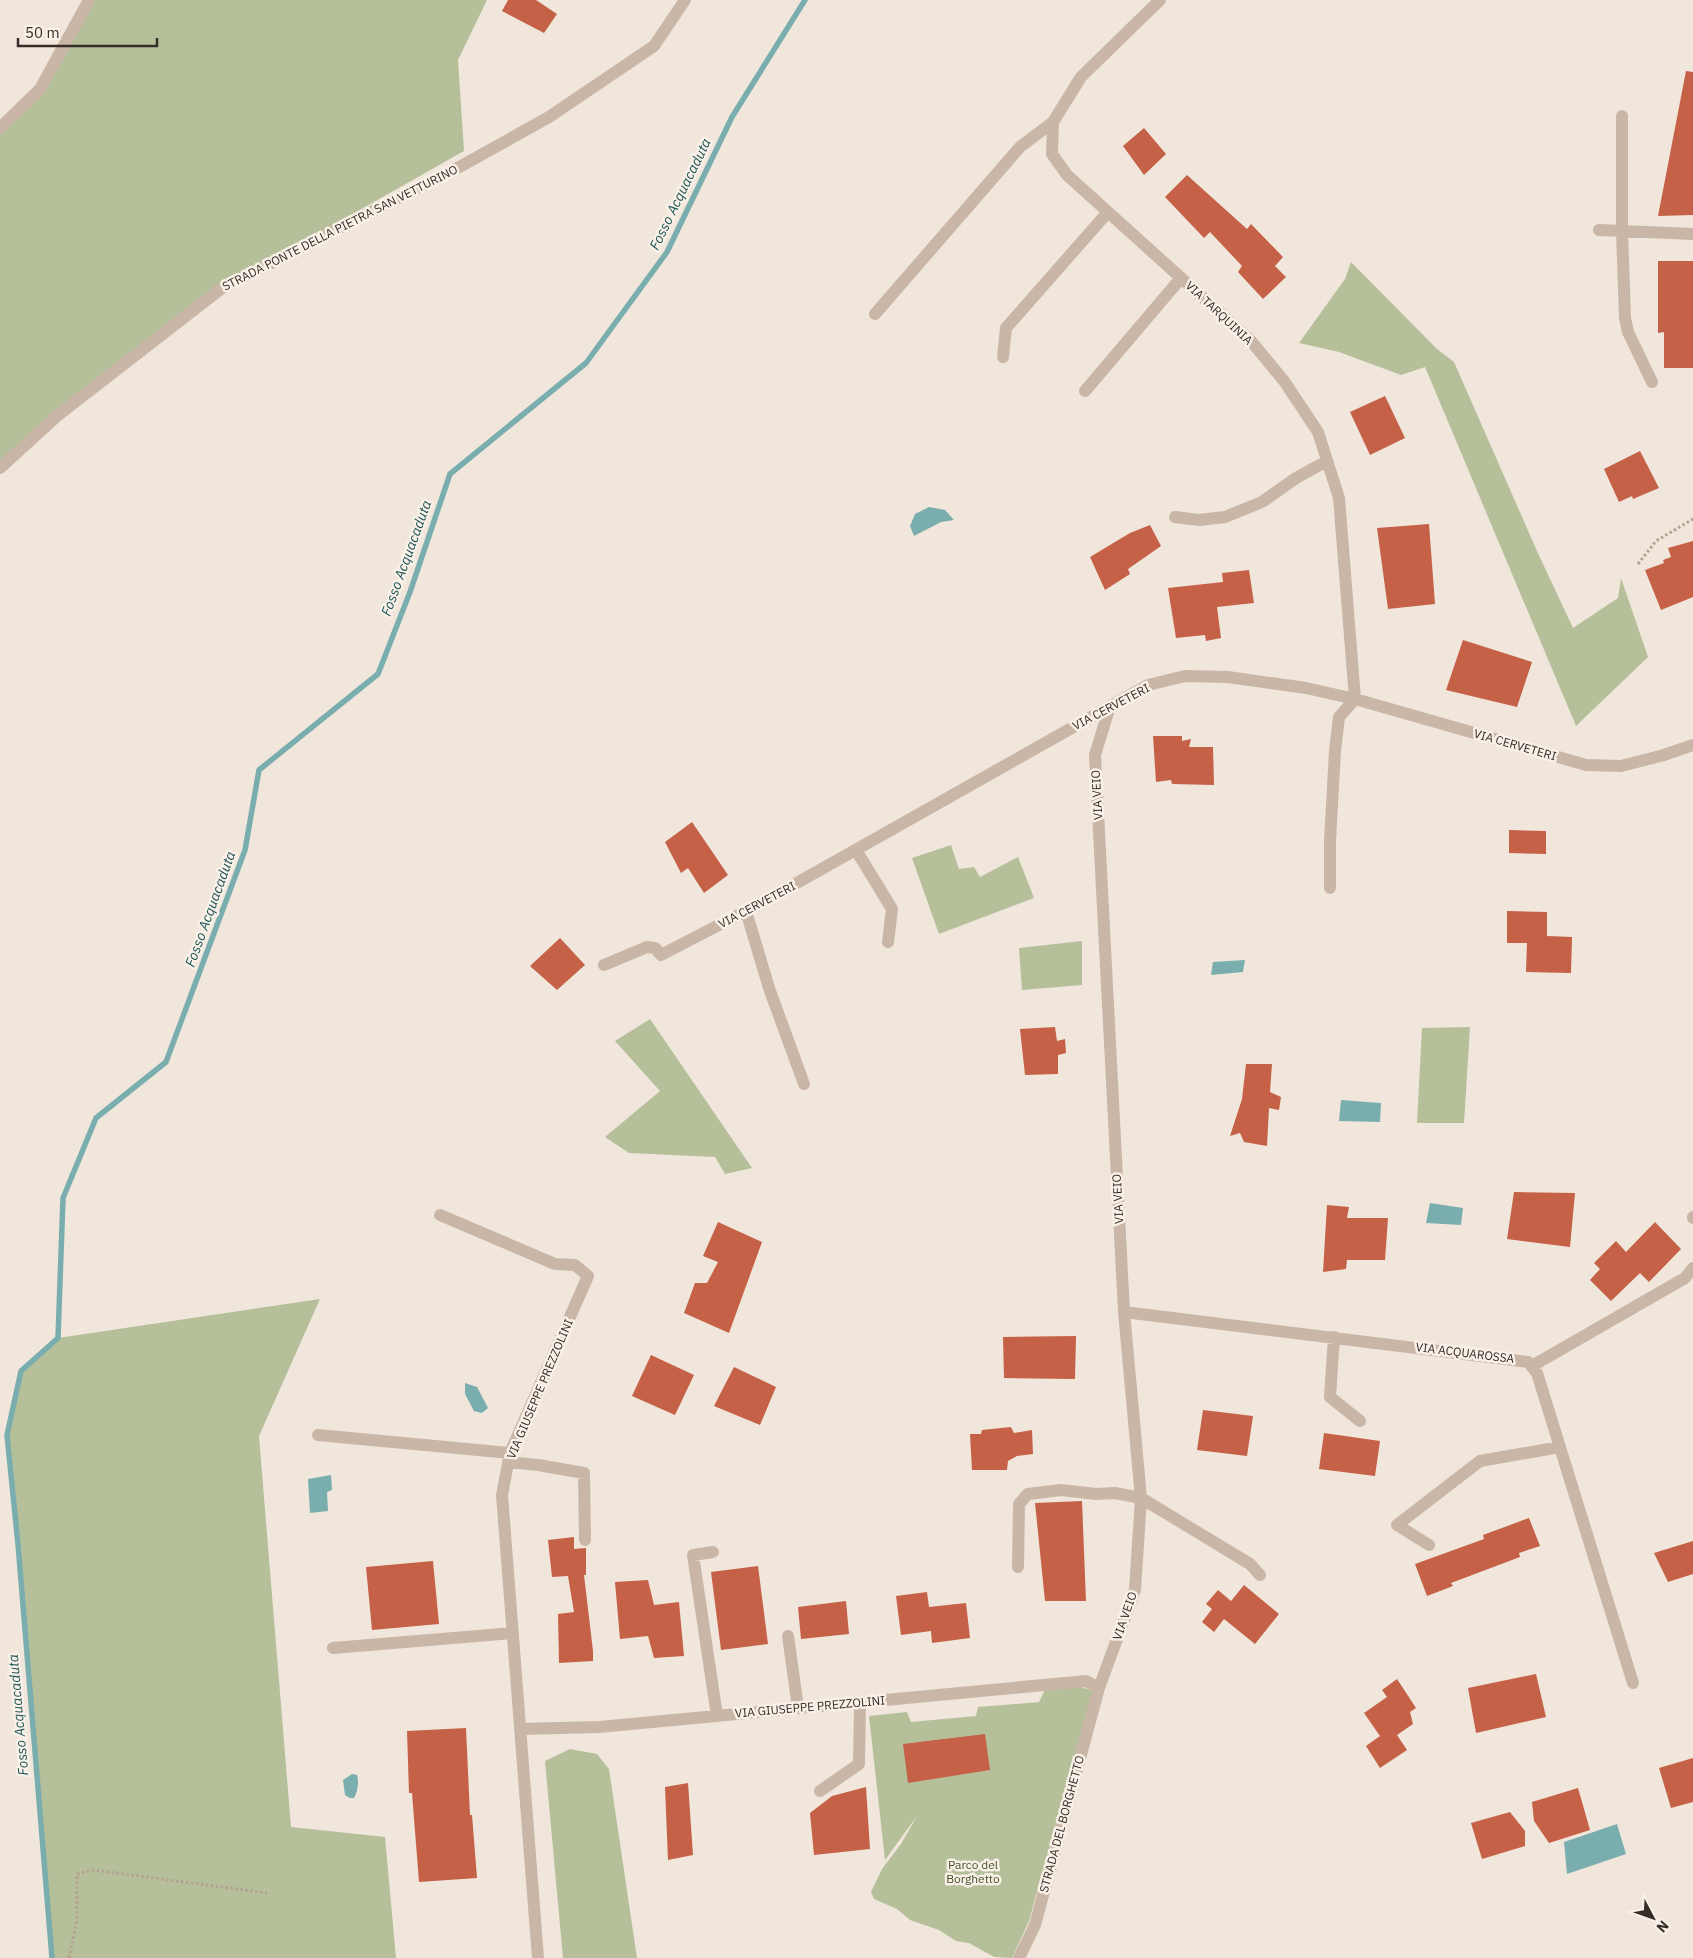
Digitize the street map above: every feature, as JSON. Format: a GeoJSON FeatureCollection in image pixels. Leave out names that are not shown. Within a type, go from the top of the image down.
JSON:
{"type":"FeatureCollection","features":[{"type":"Feature","properties":{"kind":"street"},"geometry":{"type":"LineString","coordinates":[[0,128],[40,89],[89,0]]}},
{"type":"Feature","properties":{"kind":"street","name":"STRADA PONTE DELLA PIETRA SAN VETTURINO"},"geometry":{"type":"LineString","coordinates":[[0,468],[57,416],[222,288],[454,169],[549,117],[654,46],[685,0]]}},
{"type":"Feature","properties":{"kind":"street","name":"VIA TARQUINIA"},"geometry":{"type":"LineString","coordinates":[[1160,0],[1081,76],[1053,122],[1052,154],[1067,174],[1250,341],[1284,382],[1318,432],[1339,498],[1355,699]]}},
{"type":"Feature","properties":{"kind":"street"},"geometry":{"type":"LineString","coordinates":[[1622,116],[1622,231],[1625,318],[1628,332],[1652,382]]}},
{"type":"Feature","properties":{"kind":"street"},"geometry":{"type":"LineString","coordinates":[[875,314],[1020,147],[1053,122]]}},
{"type":"Feature","properties":{"kind":"street"},"geometry":{"type":"LineString","coordinates":[[1003,357],[1006,328],[1108,212]]}},
{"type":"Feature","properties":{"kind":"street"},"geometry":{"type":"LineString","coordinates":[[1599,230],[1693,234]]}},
{"type":"Feature","properties":{"kind":"street"},"geometry":{"type":"LineString","coordinates":[[1085,392],[1180,278]]}},
{"type":"Feature","properties":{"kind":"street"},"geometry":{"type":"LineString","coordinates":[[1175,517],[1199,520],[1225,517],[1262,502],[1296,478],[1327,462]]}},
{"type":"Feature","properties":{"kind":"street","name":"VIA CERVETERI"},"geometry":{"type":"LineString","coordinates":[[604,965],[647,947],[655,948],[661,956],[856,850],[1148,685],[1185,676],[1228,677],[1306,688],[1355,699],[1586,765],[1621,766],[1693,745]]}},
{"type":"Feature","properties":{"kind":"street"},"geometry":{"type":"LineString","coordinates":[[1330,888],[1330,841],[1335,751],[1339,717],[1355,699]]}},
{"type":"Feature","properties":{"kind":"street","name":"VIA VEIO"},"geometry":{"type":"LineString","coordinates":[[1098,1688],[1135,1590],[1141,1498],[1124,1312],[1095,755],[1110,706]]}},
{"type":"Feature","properties":{"kind":"street"},"geometry":{"type":"LineString","coordinates":[[856,850],[892,909],[888,942]]}},
{"type":"Feature","properties":{"kind":"street"},"geometry":{"type":"LineString","coordinates":[[746,911],[769,988],[804,1084]]}},
{"type":"Feature","properties":{"kind":"street","name":"VIA GIUSEPPE PREZZOLINI"},"geometry":{"type":"LineString","coordinates":[[440,1215],[554,1264],[575,1265],[588,1276],[509,1458],[502,1495],[538,1958]]}},
{"type":"Feature","properties":{"kind":"street"},"geometry":{"type":"LineString","coordinates":[[1532,1366],[1685,1278],[1693,1268]]}},
{"type":"Feature","properties":{"kind":"street","name":"VIA ACQUAROSSA"},"geometry":{"type":"LineString","coordinates":[[1124,1312],[1510,1358],[1528,1362],[1537,1373],[1633,1684]]}},
{"type":"Feature","properties":{"kind":"street"},"geometry":{"type":"LineString","coordinates":[[1334,1337],[1330,1397],[1360,1421]]}},
{"type":"Feature","properties":{"kind":"street"},"geometry":{"type":"LineString","coordinates":[[318,1435],[509,1458],[584,1473],[585,1540]]}},
{"type":"Feature","properties":{"kind":"street"},"geometry":{"type":"LineString","coordinates":[[1429,1545],[1397,1525],[1480,1461],[1560,1447]]}},
{"type":"Feature","properties":{"kind":"street"},"geometry":{"type":"LineString","coordinates":[[1018,1567],[1019,1504],[1028,1494],[1061,1490],[1096,1494],[1115,1493],[1141,1498],[1250,1564],[1260,1575]]}},
{"type":"Feature","properties":{"kind":"street"},"geometry":{"type":"LineString","coordinates":[[713,1552],[693,1555],[717,1716]]}},
{"type":"Feature","properties":{"kind":"street"},"geometry":{"type":"LineString","coordinates":[[333,1648],[513,1634]]}},
{"type":"Feature","properties":{"kind":"street"},"geometry":{"type":"LineString","coordinates":[[788,1636],[798,1708]]}},
{"type":"Feature","properties":{"kind":"street","name":"VIA GIUSEPPE PREZZOLINI"},"geometry":{"type":"LineString","coordinates":[[520,1729],[599,1727],[1086,1681],[1098,1688]]}},
{"type":"Feature","properties":{"kind":"street","name":"STRADA DEL BORGHETTO"},"geometry":{"type":"LineString","coordinates":[[1019,1958],[1035,1925],[1098,1688]]}},
{"type":"Feature","properties":{"kind":"street"},"geometry":{"type":"LineString","coordinates":[[820,1791],[859,1764],[860,1702]]}},
{"type":"Feature","properties":{"kind":"path"},"geometry":{"type":"LineString","coordinates":[[1638,564],[1656,541],[1693,519]]}},
{"type":"Feature","properties":{"kind":"path"},"geometry":{"type":"LineString","coordinates":[[69,1958],[76,1921],[77,1874],[93,1870],[267,1893]]}},
{"type":"Feature","properties":{"kind":"green space"},"geometry":{"type":"Polygon","coordinates":[[[89,0],[487,0],[458,60],[464,151],[222,288],[0,468],[0,128],[40,89],[89,0]]]}},
{"type":"Feature","properties":{"kind":"green space"},"geometry":{"type":"Polygon","coordinates":[[[1351,262],[1437,349],[1454,362],[1573,628],[1618,598],[1621,578],[1648,657],[1576,726],[1425,367],[1401,375],[1339,352],[1299,343],[1345,279],[1351,262]]]}},
{"type":"Feature","properties":{"kind":"green space"},"geometry":{"type":"Polygon","coordinates":[[[951,845],[959,869],[974,867],[980,877],[1018,857],[1034,898],[939,934],[912,858],[951,845]]]}},
{"type":"Feature","properties":{"kind":"green space"},"geometry":{"type":"Polygon","coordinates":[[[1082,941],[1082,985],[1022,990],[1019,948],[1082,941]]]}},
{"type":"Feature","properties":{"kind":"green space"},"geometry":{"type":"Polygon","coordinates":[[[650,1019],[752,1168],[725,1174],[715,1157],[629,1153],[605,1137],[660,1091],[615,1041],[650,1019]]]}},
{"type":"Feature","properties":{"kind":"green space"},"geometry":{"type":"Polygon","coordinates":[[[1470,1027],[1464,1123],[1417,1123],[1422,1028],[1470,1027]]]}},
{"type":"Feature","properties":{"kind":"green space"},"geometry":{"type":"Polygon","coordinates":[[[320,1299],[259,1436],[291,1827],[385,1837],[396,1958],[52,1958],[18,1544],[7,1435],[21,1371],[58,1338],[320,1299]]]}},
{"type":"Feature","properties":{"kind":"green space","name":"Parco del Borghetto"},"geometry":{"type":"Polygon","coordinates":[[[1075,1685],[1093,1691],[1029,1921],[1012,1958],[994,1957],[969,1943],[956,1941],[939,1930],[910,1920],[897,1909],[874,1899],[871,1892],[882,1869],[901,1844],[917,1816],[885,1860],[869,1716],[907,1712],[911,1722],[976,1716],[978,1707],[1039,1702],[1046,1687],[1075,1685]]]}},
{"type":"Feature","properties":{"kind":"green space"},"geometry":{"type":"Polygon","coordinates":[[[570,1749],[597,1754],[609,1769],[637,1958],[563,1958],[545,1761],[570,1749]]]}},
{"type":"Feature","properties":{"kind":"water"},"geometry":{"type":"Polygon","coordinates":[[[929,507],[945,510],[954,520],[941,522],[914,536],[910,526],[915,514],[929,507]]]}},
{"type":"Feature","properties":{"kind":"water"},"geometry":{"type":"Polygon","coordinates":[[[1245,960],[1243,972],[1211,975],[1213,962],[1245,960]]]}},
{"type":"Feature","properties":{"kind":"water"},"geometry":{"type":"Polygon","coordinates":[[[1341,1100],[1381,1103],[1380,1122],[1339,1121],[1341,1100]]]}},
{"type":"Feature","properties":{"kind":"water"},"geometry":{"type":"Polygon","coordinates":[[[1430,1203],[1463,1208],[1461,1225],[1426,1223],[1430,1203]]]}},
{"type":"Feature","properties":{"kind":"water"},"geometry":{"type":"Polygon","coordinates":[[[465,1383],[477,1387],[488,1408],[482,1413],[474,1411],[465,1394],[465,1383]]]}},
{"type":"Feature","properties":{"kind":"water"},"geometry":{"type":"Polygon","coordinates":[[[331,1475],[332,1490],[327,1492],[328,1511],[310,1513],[308,1479],[331,1475]]]}},
{"type":"Feature","properties":{"kind":"water"},"geometry":{"type":"Polygon","coordinates":[[[352,1774],[357,1775],[358,1786],[354,1798],[350,1798],[345,1795],[343,1780],[352,1774]]]}},
{"type":"Feature","properties":{"kind":"water"},"geometry":{"type":"Polygon","coordinates":[[[1617,1824],[1626,1854],[1567,1874],[1564,1842],[1617,1824]]]}},
{"type":"Feature","properties":{"kind":"building"},"geometry":{"type":"Polygon","coordinates":[[[508,0],[536,0],[557,14],[544,33],[502,11],[508,0]]]}},
{"type":"Feature","properties":{"kind":"building"},"geometry":{"type":"Polygon","coordinates":[[[1686,71],[1693,72],[1693,215],[1658,216],[1686,71]]]}},
{"type":"Feature","properties":{"kind":"building"},"geometry":{"type":"Polygon","coordinates":[[[1144,128],[1166,154],[1144,175],[1123,146],[1144,128]]]}},
{"type":"Feature","properties":{"kind":"building"},"geometry":{"type":"Polygon","coordinates":[[[1187,175],[1247,229],[1251,224],[1283,257],[1275,266],[1286,277],[1263,299],[1238,272],[1242,266],[1210,232],[1204,238],[1165,197],[1187,175]]]}},
{"type":"Feature","properties":{"kind":"building"},"geometry":{"type":"Polygon","coordinates":[[[1658,261],[1693,261],[1693,368],[1664,368],[1664,332],[1658,333],[1658,261]]]}},
{"type":"Feature","properties":{"kind":"building"},"geometry":{"type":"Polygon","coordinates":[[[1385,396],[1405,438],[1370,455],[1350,412],[1385,396]]]}},
{"type":"Feature","properties":{"kind":"building"},"geometry":{"type":"Polygon","coordinates":[[[1640,451],[1659,488],[1633,499],[1632,496],[1619,502],[1604,469],[1640,451]]]}},
{"type":"Feature","properties":{"kind":"building"},"geometry":{"type":"Polygon","coordinates":[[[1429,524],[1435,604],[1388,609],[1377,528],[1429,524]]]}},
{"type":"Feature","properties":{"kind":"building"},"geometry":{"type":"Polygon","coordinates":[[[1150,525],[1161,546],[1128,569],[1130,574],[1105,590],[1090,557],[1130,533],[1150,525]]]}},
{"type":"Feature","properties":{"kind":"building"},"geometry":{"type":"Polygon","coordinates":[[[1693,541],[1693,597],[1661,610],[1645,570],[1664,563],[1663,560],[1671,557],[1668,548],[1693,541]]]}},
{"type":"Feature","properties":{"kind":"building"},"geometry":{"type":"Polygon","coordinates":[[[1249,570],[1254,603],[1217,607],[1221,638],[1206,641],[1205,635],[1176,638],[1168,588],[1223,582],[1222,573],[1249,570]]]}},
{"type":"Feature","properties":{"kind":"building"},"geometry":{"type":"Polygon","coordinates":[[[1463,640],[1532,662],[1517,707],[1446,690],[1463,640]]]}},
{"type":"Feature","properties":{"kind":"building"},"geometry":{"type":"Polygon","coordinates":[[[1153,736],[1182,736],[1182,741],[1191,739],[1189,747],[1213,747],[1214,785],[1172,784],[1171,780],[1156,782],[1153,736]]]}},
{"type":"Feature","properties":{"kind":"building"},"geometry":{"type":"Polygon","coordinates":[[[692,822],[728,875],[704,893],[688,868],[681,873],[665,842],[692,822]]]}},
{"type":"Feature","properties":{"kind":"building"},"geometry":{"type":"Polygon","coordinates":[[[1509,830],[1546,831],[1546,854],[1509,853],[1509,830]]]}},
{"type":"Feature","properties":{"kind":"building"},"geometry":{"type":"Polygon","coordinates":[[[1507,911],[1547,912],[1547,936],[1572,937],[1571,973],[1526,972],[1527,943],[1507,943],[1507,911]]]}},
{"type":"Feature","properties":{"kind":"building"},"geometry":{"type":"Polygon","coordinates":[[[560,938],[585,965],[557,990],[530,966],[560,938]]]}},
{"type":"Feature","properties":{"kind":"building"},"geometry":{"type":"Polygon","coordinates":[[[1055,1027],[1057,1041],[1065,1039],[1066,1053],[1058,1055],[1058,1074],[1025,1075],[1020,1029],[1055,1027]]]}},
{"type":"Feature","properties":{"kind":"building"},"geometry":{"type":"Polygon","coordinates":[[[1246,1064],[1272,1064],[1270,1092],[1281,1097],[1279,1110],[1269,1108],[1267,1146],[1244,1142],[1240,1133],[1230,1136],[1242,1099],[1246,1064]]]}},
{"type":"Feature","properties":{"kind":"building"},"geometry":{"type":"Polygon","coordinates":[[[1514,1192],[1575,1193],[1570,1247],[1507,1239],[1514,1192]]]}},
{"type":"Feature","properties":{"kind":"building"},"geometry":{"type":"Polygon","coordinates":[[[1327,1205],[1349,1207],[1347,1218],[1388,1218],[1385,1260],[1347,1260],[1346,1269],[1323,1272],[1327,1205]]]}},
{"type":"Feature","properties":{"kind":"building"},"geometry":{"type":"Polygon","coordinates":[[[718,1222],[762,1242],[729,1333],[684,1313],[695,1283],[707,1283],[718,1262],[703,1256],[718,1222]]]}},
{"type":"Feature","properties":{"kind":"building"},"geometry":{"type":"Polygon","coordinates":[[[1655,1222],[1681,1249],[1649,1282],[1640,1273],[1611,1301],[1590,1280],[1600,1269],[1594,1263],[1616,1241],[1626,1252],[1655,1222]]]}},
{"type":"Feature","properties":{"kind":"building"},"geometry":{"type":"Polygon","coordinates":[[[1076,1336],[1075,1379],[1004,1378],[1003,1337],[1076,1336]]]}},
{"type":"Feature","properties":{"kind":"building"},"geometry":{"type":"Polygon","coordinates":[[[651,1355],[694,1375],[675,1415],[632,1396],[651,1355]]]}},
{"type":"Feature","properties":{"kind":"building"},"geometry":{"type":"Polygon","coordinates":[[[734,1367],[776,1387],[760,1425],[714,1406],[734,1367]]]}},
{"type":"Feature","properties":{"kind":"building"},"geometry":{"type":"Polygon","coordinates":[[[1203,1410],[1253,1416],[1247,1456],[1197,1450],[1203,1410]]]}},
{"type":"Feature","properties":{"kind":"building"},"geometry":{"type":"Polygon","coordinates":[[[1011,1427],[1014,1433],[1032,1430],[1033,1454],[1017,1456],[1008,1461],[1007,1470],[972,1470],[970,1434],[981,1434],[982,1430],[1011,1427]]]}},
{"type":"Feature","properties":{"kind":"building"},"geometry":{"type":"Polygon","coordinates":[[[1324,1433],[1380,1441],[1375,1476],[1319,1469],[1324,1433]]]}},
{"type":"Feature","properties":{"kind":"building"},"geometry":{"type":"Polygon","coordinates":[[[1082,1501],[1086,1601],[1045,1601],[1035,1503],[1082,1501]]]}},
{"type":"Feature","properties":{"kind":"building"},"geometry":{"type":"Polygon","coordinates":[[[1529,1518],[1540,1546],[1519,1553],[1520,1557],[1451,1583],[1453,1586],[1427,1596],[1415,1564],[1484,1539],[1483,1535],[1529,1518]]]}},
{"type":"Feature","properties":{"kind":"building"},"geometry":{"type":"Polygon","coordinates":[[[574,1537],[574,1549],[586,1548],[586,1575],[584,1575],[593,1661],[559,1663],[558,1614],[574,1612],[568,1576],[552,1577],[548,1540],[574,1537]]]}},
{"type":"Feature","properties":{"kind":"building"},"geometry":{"type":"Polygon","coordinates":[[[1693,1541],[1693,1574],[1668,1582],[1654,1553],[1693,1541]]]}},
{"type":"Feature","properties":{"kind":"building"},"geometry":{"type":"Polygon","coordinates":[[[433,1561],[439,1624],[372,1630],[366,1567],[433,1561]]]}},
{"type":"Feature","properties":{"kind":"building"},"geometry":{"type":"Polygon","coordinates":[[[758,1566],[768,1644],[721,1650],[711,1572],[758,1566]]]}},
{"type":"Feature","properties":{"kind":"building"},"geometry":{"type":"Polygon","coordinates":[[[648,1580],[654,1605],[679,1602],[684,1656],[654,1658],[648,1636],[620,1639],[615,1582],[648,1580]]]}},
{"type":"Feature","properties":{"kind":"building"},"geometry":{"type":"Polygon","coordinates":[[[1244,1585],[1279,1614],[1255,1644],[1224,1619],[1214,1632],[1202,1622],[1212,1609],[1206,1604],[1218,1590],[1231,1601],[1244,1585]]]}},
{"type":"Feature","properties":{"kind":"building"},"geometry":{"type":"Polygon","coordinates":[[[927,1592],[929,1607],[966,1603],[970,1638],[932,1643],[931,1631],[901,1635],[896,1596],[927,1592]]]}},
{"type":"Feature","properties":{"kind":"building"},"geometry":{"type":"Polygon","coordinates":[[[846,1601],[849,1634],[801,1639],[798,1607],[846,1601]]]}},
{"type":"Feature","properties":{"kind":"building"},"geometry":{"type":"Polygon","coordinates":[[[1536,1674],[1546,1717],[1476,1733],[1468,1688],[1536,1674]]]}},
{"type":"Feature","properties":{"kind":"building"},"geometry":{"type":"Polygon","coordinates":[[[1397,1679],[1416,1708],[1410,1712],[1413,1724],[1397,1735],[1407,1750],[1380,1768],[1366,1746],[1380,1736],[1364,1713],[1387,1697],[1382,1690],[1397,1679]]]}},
{"type":"Feature","properties":{"kind":"building"},"geometry":{"type":"Polygon","coordinates":[[[466,1728],[470,1815],[472,1815],[477,1878],[419,1882],[412,1793],[409,1793],[407,1731],[466,1728]]]}},
{"type":"Feature","properties":{"kind":"building"},"geometry":{"type":"Polygon","coordinates":[[[985,1734],[990,1770],[908,1783],[903,1744],[985,1734]]]}},
{"type":"Feature","properties":{"kind":"building"},"geometry":{"type":"Polygon","coordinates":[[[1693,1758],[1693,1802],[1671,1808],[1659,1768],[1693,1758]]]}},
{"type":"Feature","properties":{"kind":"building"},"geometry":{"type":"Polygon","coordinates":[[[688,1783],[693,1855],[668,1860],[665,1787],[688,1783]]]}},
{"type":"Feature","properties":{"kind":"building"},"geometry":{"type":"Polygon","coordinates":[[[866,1787],[870,1849],[814,1855],[810,1813],[832,1796],[866,1787]]]}},
{"type":"Feature","properties":{"kind":"building"},"geometry":{"type":"Polygon","coordinates":[[[1578,1788],[1590,1830],[1549,1843],[1534,1821],[1532,1802],[1578,1788]]]}},
{"type":"Feature","properties":{"kind":"building"},"geometry":{"type":"Polygon","coordinates":[[[1510,1812],[1525,1831],[1525,1846],[1482,1859],[1471,1823],[1510,1812]]]}},
{"type":"Feature","properties":{"kind":"waterway","name":"Fosso Acquacaduta"},"geometry":{"type":"LineString","coordinates":[[52,1958],[18,1544],[7,1435],[21,1371],[58,1338],[63,1198],[96,1118],[166,1062],[245,850],[259,770],[378,674],[410,592],[450,474],[586,363],[667,252],[732,117],[805,0]]}}]}
